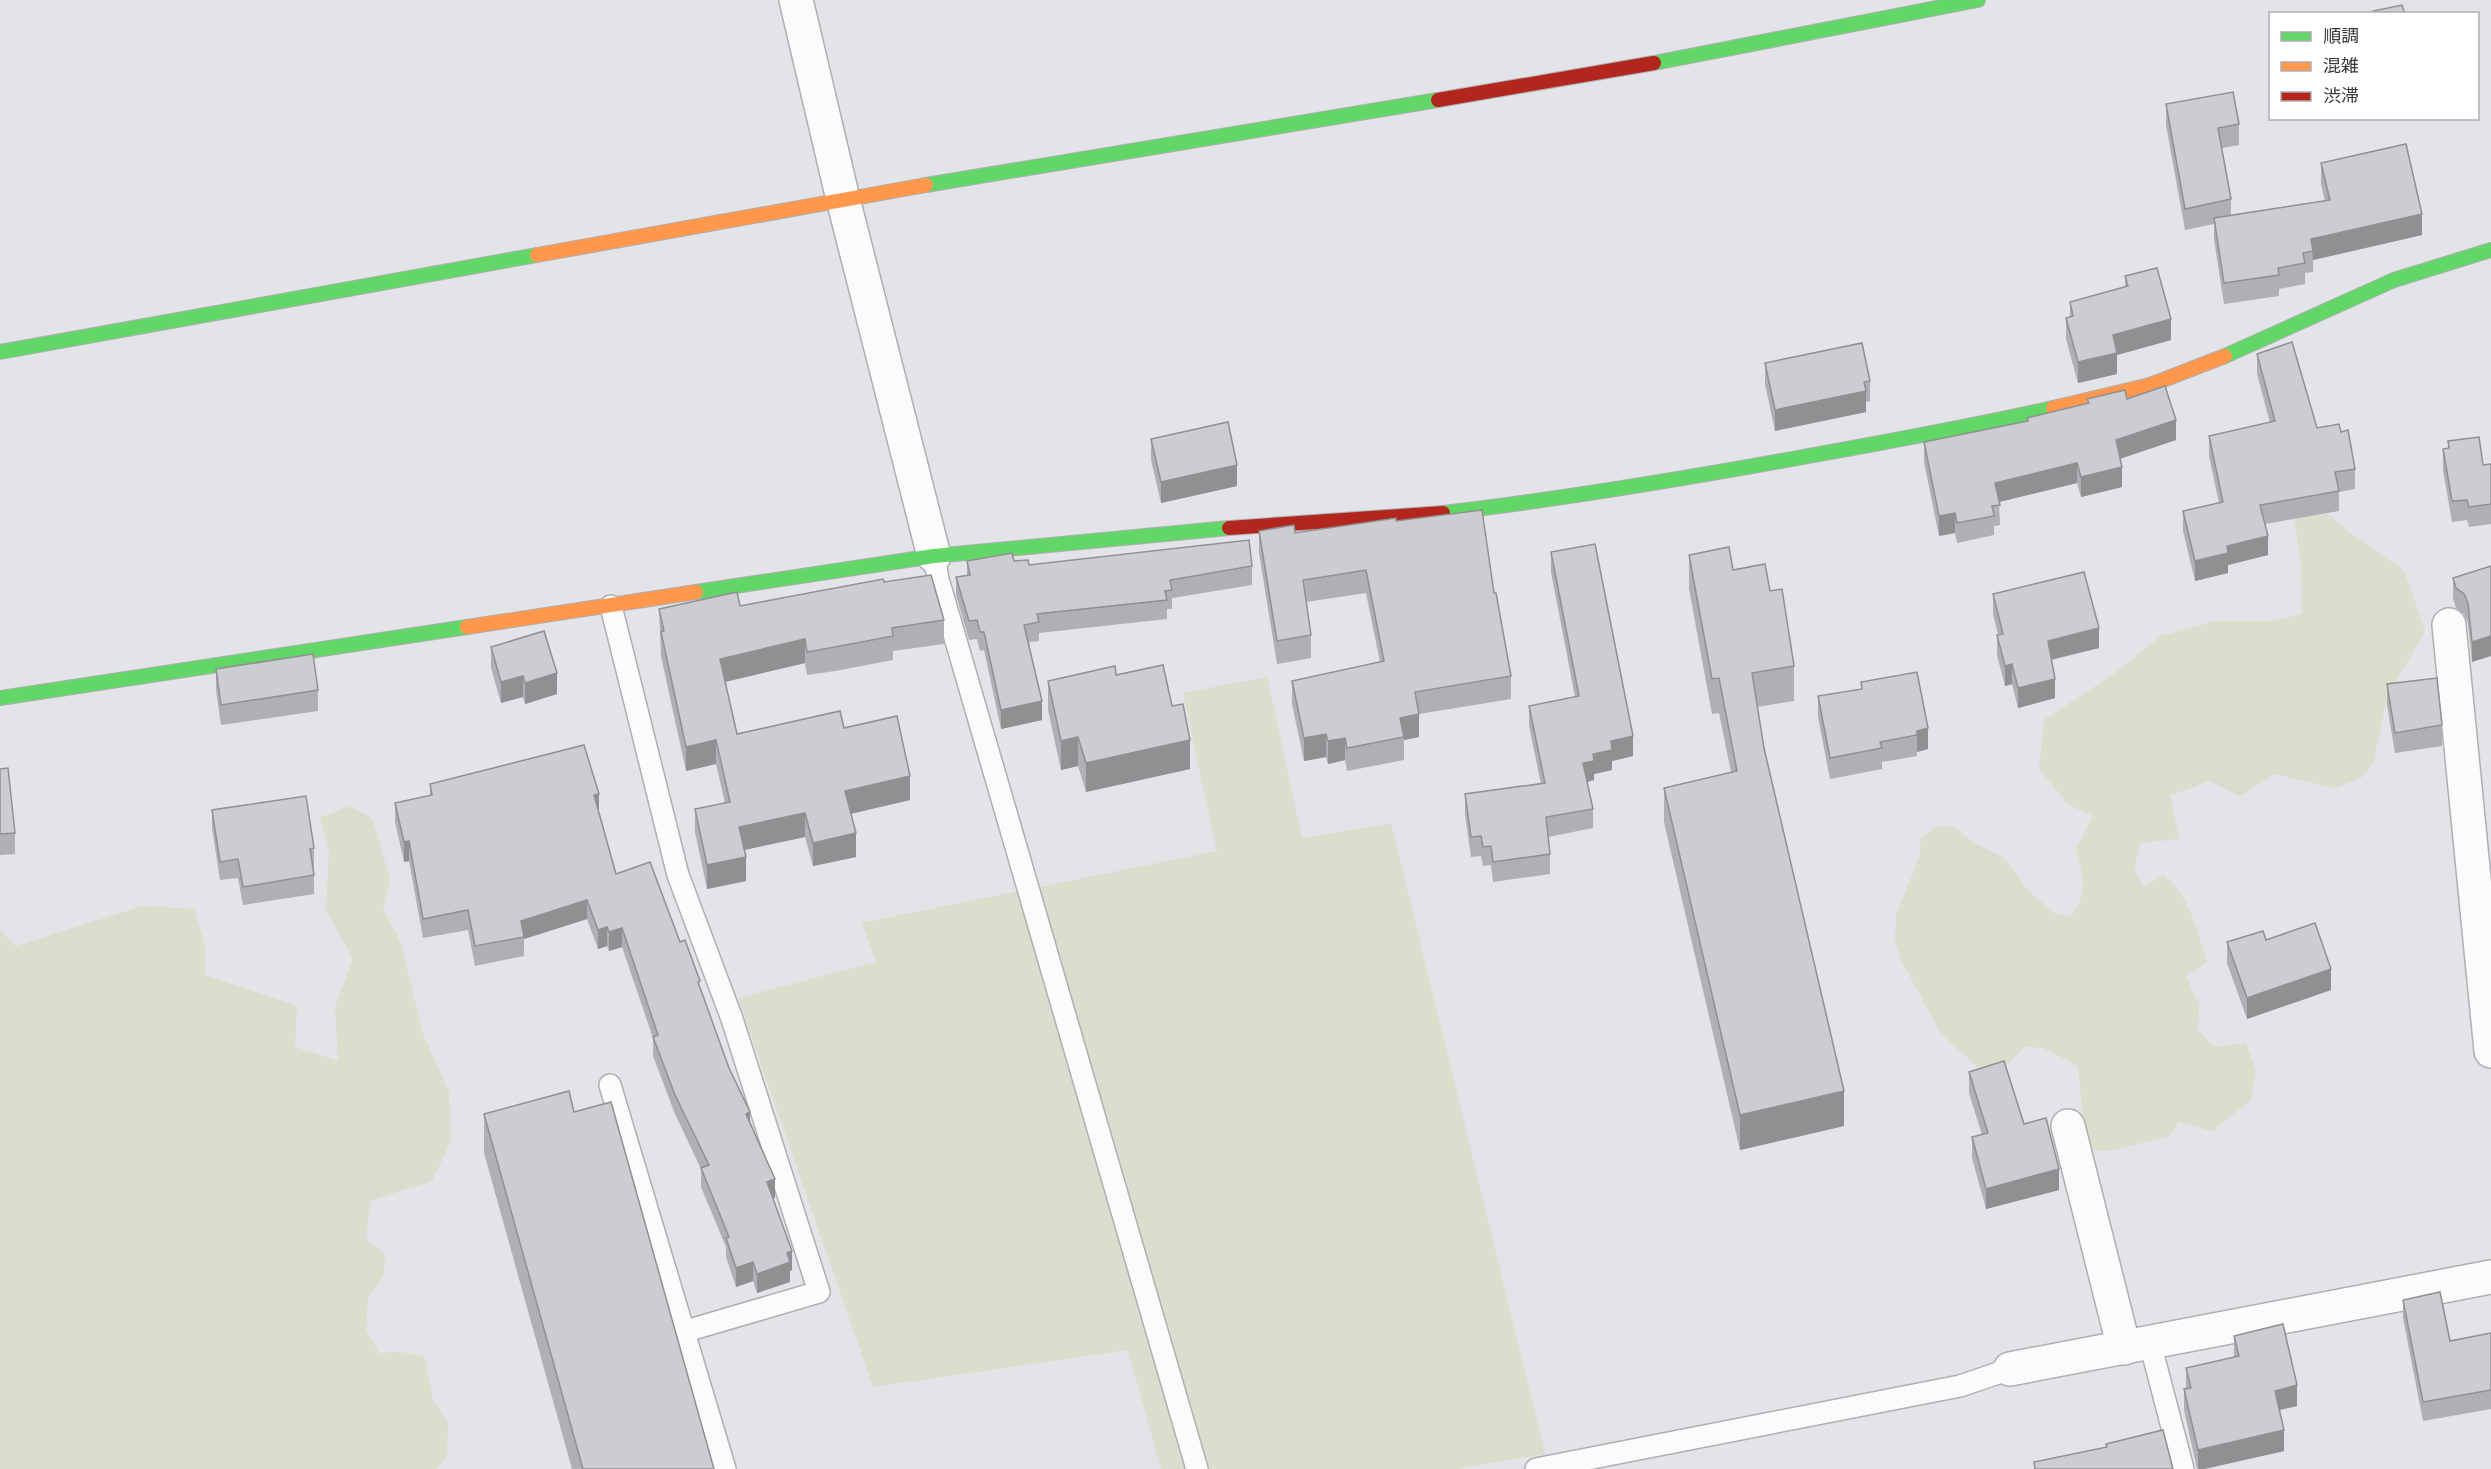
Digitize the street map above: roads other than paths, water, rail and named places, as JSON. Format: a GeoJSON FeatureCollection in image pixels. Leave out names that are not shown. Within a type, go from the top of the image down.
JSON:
{"type":"FeatureCollection","features":[{"type":"Feature","properties":{"kind":"street"},"geometry":{"type":"LineString","coordinates":[[796,0],[843,199],[934,556]]}},
{"type":"Feature","properties":{"kind":"street"},"geometry":{"type":"LineString","coordinates":[[0,352],[843,199],[1692,57],[1978,0]]}},
{"type":"Feature","properties":{"kind":"street"},"geometry":{"type":"LineString","coordinates":[[0,698],[934,556],[1214,529],[1439,513],[1548,501],[1989,423],[2150,385],[2242,349],[2394,280],[2491,250]]}},
{"type":"Feature","properties":{"kind":"street"},"geometry":{"type":"LineString","coordinates":[[2449,626],[2491,1051]]}},
{"type":"Feature","properties":{"kind":"street"},"geometry":{"type":"LineString","coordinates":[[2068,1126],[2137,1345]]}},
{"type":"Feature","properties":{"kind":"street"},"geometry":{"type":"LineString","coordinates":[[2010,1369],[2491,1277]]}},
{"type":"Feature","properties":{"kind":"lane"},"geometry":{"type":"LineString","coordinates":[[934,556],[938,579],[1023,876],[1197,1469]]}},
{"type":"Feature","properties":{"kind":"lane"},"geometry":{"type":"LineString","coordinates":[[611,606],[678,875],[732,1020],[819,1292],[686,1331]]}},
{"type":"Feature","properties":{"kind":"lane"},"geometry":{"type":"LineString","coordinates":[[610,1085],[686,1331],[725,1469]]}},
{"type":"Feature","properties":{"kind":"lane"},"geometry":{"type":"LineString","coordinates":[[2137,1345],[2183,1469]]}},
{"type":"Feature","properties":{"kind":"lane"},"geometry":{"type":"LineString","coordinates":[[1536,1469],[1960,1386],[2010,1369]]}}]}
